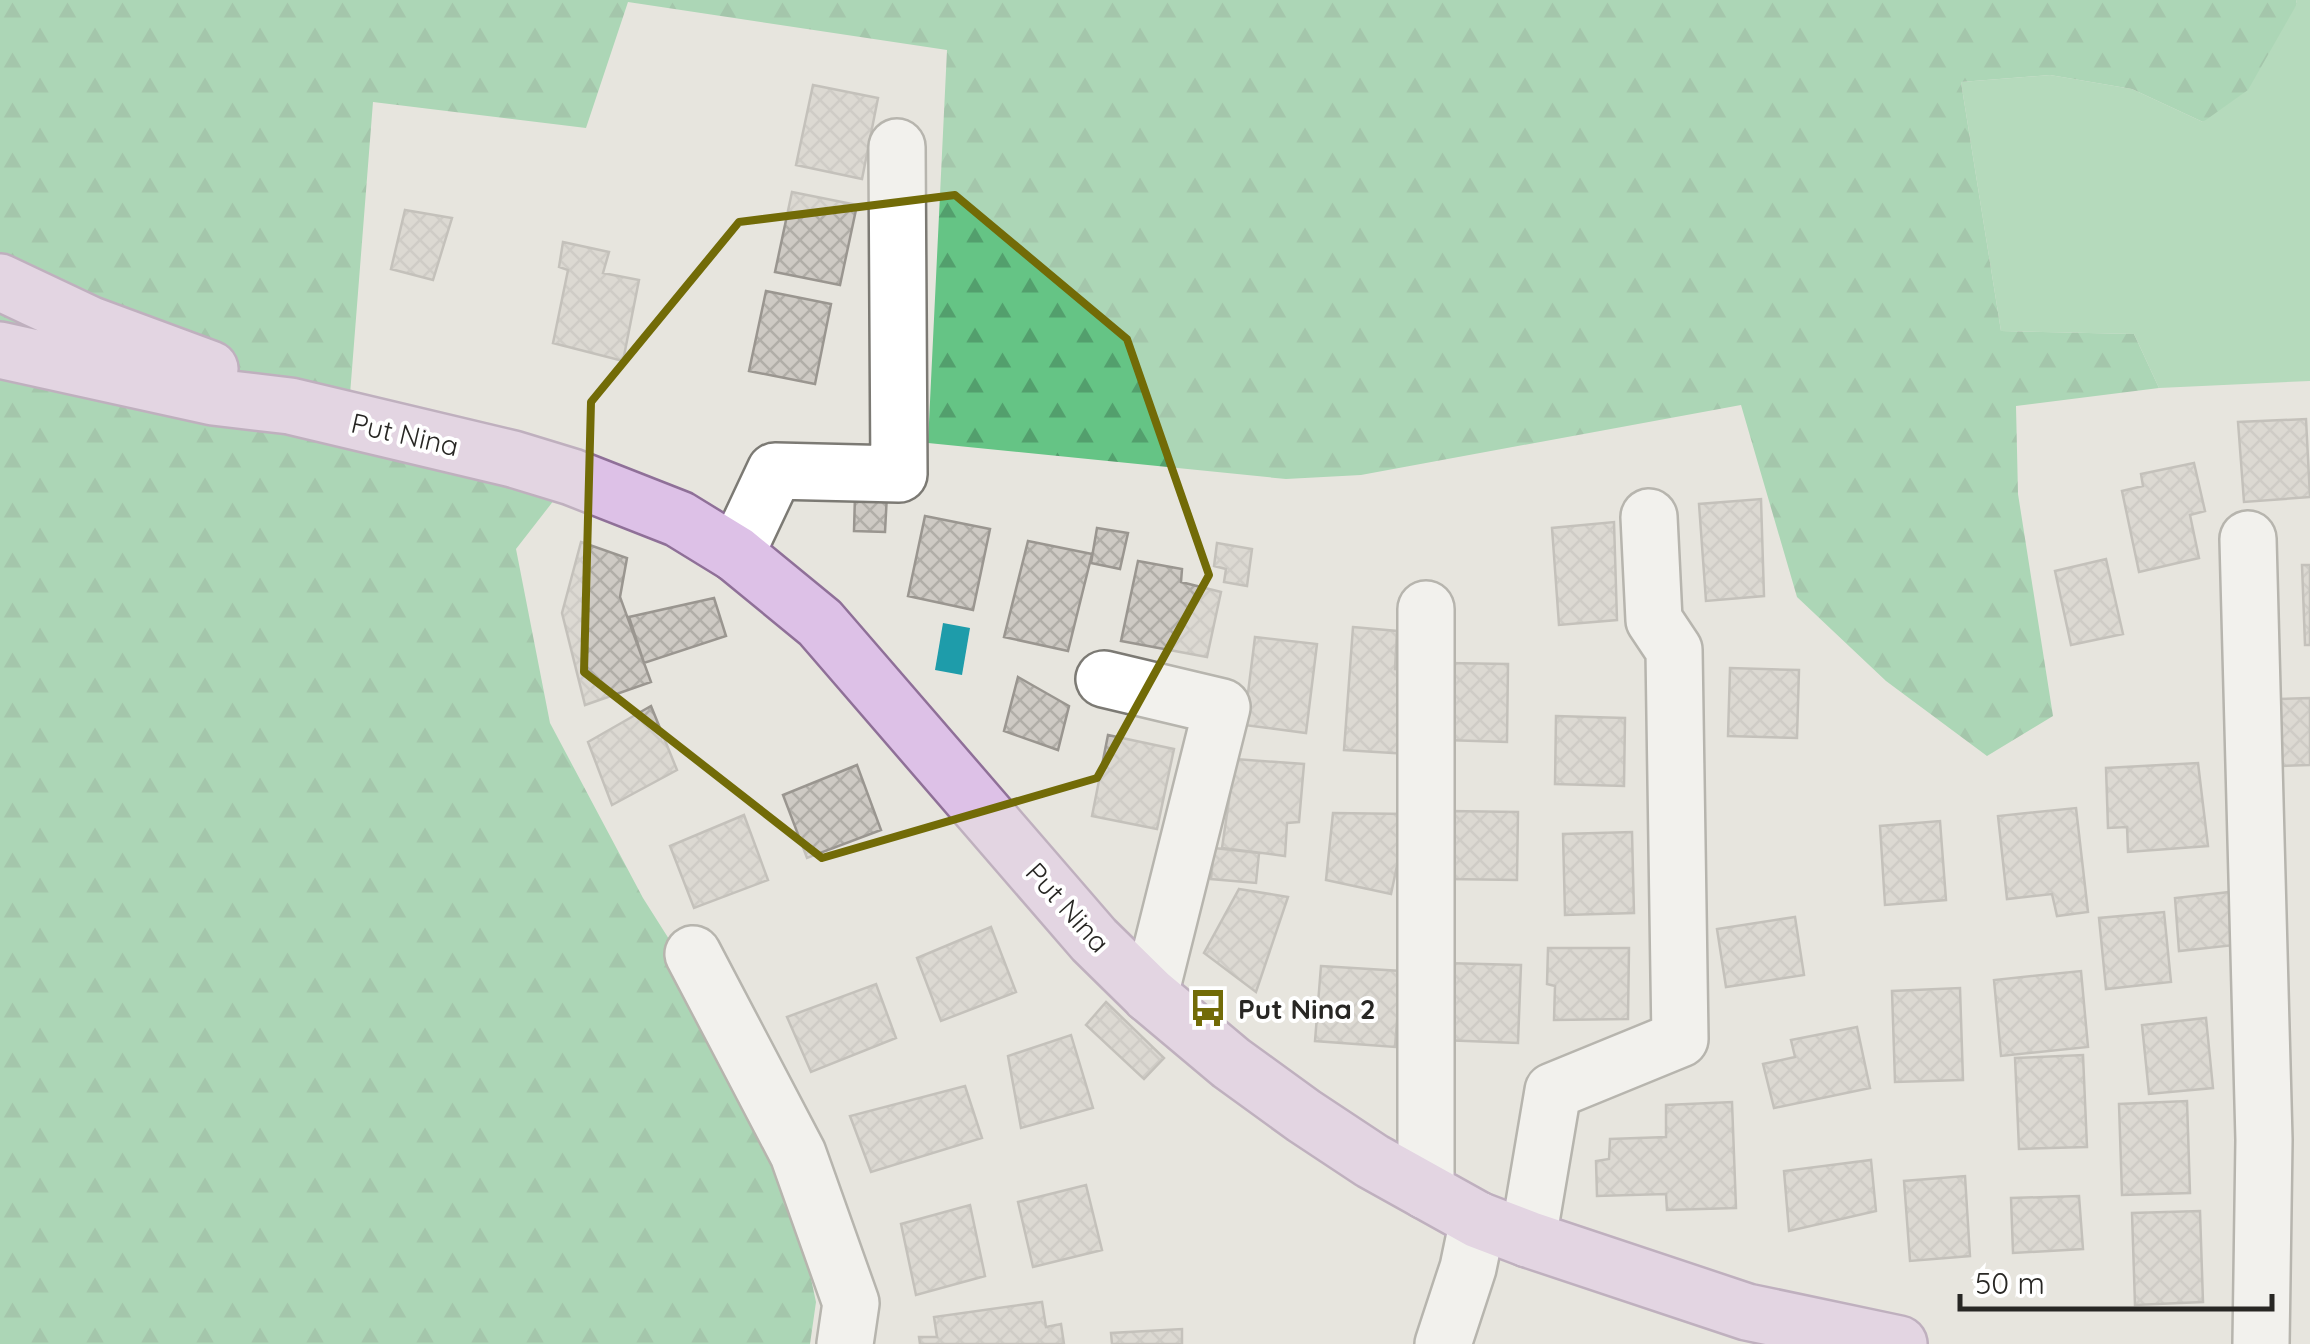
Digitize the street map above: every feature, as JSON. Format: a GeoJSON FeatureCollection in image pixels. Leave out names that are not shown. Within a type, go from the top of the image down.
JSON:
{"type":"FeatureCollection","features":[{"type":"Feature","properties":{"kind":"main road","name":"Put Nina"},"geometry":{"type":"LineString","coordinates":[[0,282],[91,324],[223,373],[290,406]]}},
{"type":"Feature","properties":{"kind":"main road","name":"Put Nina"},"geometry":{"type":"LineString","coordinates":[[0,350],[213,398],[290,406],[572,477],[679,519],[736,554],[820,623],[1094,940],[1150,995],[1304,1116],[1372,1161],[1478,1220],[1528,1240],[1748,1312],[1899,1344]]}},
{"type":"Feature","properties":{"kind":"street"},"geometry":{"type":"LineString","coordinates":[[736,554],[775,472],[899,474],[897,147]]}},
{"type":"Feature","properties":{"kind":"street"},"geometry":{"type":"LineString","coordinates":[[1528,1240],[1553,1091],[1680,1039],[1674,650],[1654,620],[1649,517]]}},
{"type":"Feature","properties":{"kind":"street"},"geometry":{"type":"LineString","coordinates":[[2248,539],[2264,1140],[2261,1344]]}},
{"type":"Feature","properties":{"kind":"street"},"geometry":{"type":"LineString","coordinates":[[1426,609],[1426,1191]]}},
{"type":"Feature","properties":{"kind":"street"},"geometry":{"type":"LineString","coordinates":[[1104,678],[1222,707],[1150,995]]}},
{"type":"Feature","properties":{"kind":"street"},"geometry":{"type":"LineString","coordinates":[[693,954],[798,1154],[851,1303],[845,1344]]}},
{"type":"Feature","properties":{"kind":"street"},"geometry":{"type":"LineString","coordinates":[[1443,1344],[1468,1268],[1478,1220]]}},
{"type":"Feature","properties":{"kind":"highlighted area"},"geometry":{"type":"Polygon","coordinates":[[[955,195],[1127,339],[1209,575],[1097,778],[822,858],[584,672],[591,402],[739,222],[955,195]]]}},
{"type":"Feature","properties":{"kind":"green space"},"geometry":{"type":"Polygon","coordinates":[[[0,0],[2296,0],[2297,4],[2248,90],[2203,122],[2132,89],[2050,75],[1961,82],[2001,331],[2134,334],[2159,388],[2016,406],[2018,494],[2053,716],[1987,756],[1886,681],[1797,597],[1741,405],[1361,475],[1286,479],[928,443],[947,50],[628,2],[586,128],[373,102],[348,420],[572,477],[516,549],[550,723],[643,898],[774,1105],[816,1302],[810,1344],[0,1344],[0,0]]]}},
{"type":"Feature","properties":{"kind":"green space"},"geometry":{"type":"Polygon","coordinates":[[[2296,0],[2310,0],[2310,381],[2159,388],[2134,334],[2001,331],[1961,82],[2050,75],[2132,89],[2203,122],[2297,4],[2296,0]]]}},
{"type":"Feature","properties":{"kind":"water"},"geometry":{"type":"Polygon","coordinates":[[[943,623],[970,628],[962,675],[935,670],[943,623]]]}},
{"type":"Feature","properties":{"kind":"building"},"geometry":{"type":"Polygon","coordinates":[[[813,85],[878,98],[862,179],[796,165],[813,85]]]}},
{"type":"Feature","properties":{"kind":"building"},"geometry":{"type":"Polygon","coordinates":[[[792,192],[857,205],[840,285],[775,272],[792,192]]]}},
{"type":"Feature","properties":{"kind":"building"},"geometry":{"type":"Polygon","coordinates":[[[405,210],[452,218],[433,280],[391,269],[405,210]]]}},
{"type":"Feature","properties":{"kind":"building"},"geometry":{"type":"Polygon","coordinates":[[[563,242],[609,252],[603,273],[639,280],[623,361],[553,343],[568,270],[559,267],[563,242]]]}},
{"type":"Feature","properties":{"kind":"building"},"geometry":{"type":"Polygon","coordinates":[[[766,291],[831,304],[815,384],[749,371],[766,291]]]}},
{"type":"Feature","properties":{"kind":"building"},"geometry":{"type":"Polygon","coordinates":[[[2306,419],[2310,497],[2244,502],[2238,422],[2306,419]]]}},
{"type":"Feature","properties":{"kind":"building"},"geometry":{"type":"Polygon","coordinates":[[[2194,463],[2205,511],[2190,515],[2199,558],[2139,572],[2122,491],[2143,486],[2141,474],[2194,463]]]}},
{"type":"Feature","properties":{"kind":"building"},"geometry":{"type":"Polygon","coordinates":[[[887,494],[885,532],[854,531],[855,495],[887,494]]]}},
{"type":"Feature","properties":{"kind":"building"},"geometry":{"type":"Polygon","coordinates":[[[1761,499],[1764,596],[1706,601],[1699,504],[1761,499]]]}},
{"type":"Feature","properties":{"kind":"building"},"geometry":{"type":"Polygon","coordinates":[[[925,516],[990,529],[973,610],[908,596],[925,516]]]}},
{"type":"Feature","properties":{"kind":"building"},"geometry":{"type":"Polygon","coordinates":[[[1614,522],[1617,620],[1559,625],[1552,528],[1614,522]]]}},
{"type":"Feature","properties":{"kind":"building"},"geometry":{"type":"Polygon","coordinates":[[[1097,528],[1128,533],[1120,569],[1091,563],[1097,528]]]}},
{"type":"Feature","properties":{"kind":"building"},"geometry":{"type":"Polygon","coordinates":[[[1028,541],[1092,554],[1068,651],[1004,637],[1028,541]]]}},
{"type":"Feature","properties":{"kind":"building"},"geometry":{"type":"Polygon","coordinates":[[[581,542],[627,558],[620,597],[651,682],[585,705],[562,613],[581,542]]]}},
{"type":"Feature","properties":{"kind":"building"},"geometry":{"type":"Polygon","coordinates":[[[1217,543],[1252,549],[1247,586],[1224,582],[1226,569],[1214,566],[1217,543]]]}},
{"type":"Feature","properties":{"kind":"building"},"geometry":{"type":"Polygon","coordinates":[[[2106,559],[2123,634],[2071,645],[2055,571],[2106,559]]]}},
{"type":"Feature","properties":{"kind":"building"},"geometry":{"type":"Polygon","coordinates":[[[1138,561],[1182,569],[1181,582],[1221,592],[1207,657],[1121,641],[1138,561]]]}},
{"type":"Feature","properties":{"kind":"building"},"geometry":{"type":"Polygon","coordinates":[[[2302,565],[2310,565],[2310,645],[2305,645],[2302,565]]]}},
{"type":"Feature","properties":{"kind":"building"},"geometry":{"type":"Polygon","coordinates":[[[714,598],[726,636],[644,663],[629,617],[714,598]]]}},
{"type":"Feature","properties":{"kind":"building"},"geometry":{"type":"Polygon","coordinates":[[[1353,627],[1397,631],[1395,669],[1413,670],[1408,754],[1344,750],[1353,627]]]}},
{"type":"Feature","properties":{"kind":"building"},"geometry":{"type":"Polygon","coordinates":[[[1255,637],[1317,644],[1306,733],[1244,725],[1255,637]]]}},
{"type":"Feature","properties":{"kind":"building"},"geometry":{"type":"Polygon","coordinates":[[[1447,663],[1508,664],[1507,742],[1445,740],[1447,663]]]}},
{"type":"Feature","properties":{"kind":"building"},"geometry":{"type":"Polygon","coordinates":[[[1730,668],[1799,670],[1797,738],[1728,736],[1730,668]]]}},
{"type":"Feature","properties":{"kind":"building"},"geometry":{"type":"Polygon","coordinates":[[[1018,677],[1069,706],[1058,750],[1004,731],[1018,677]]]}},
{"type":"Feature","properties":{"kind":"building"},"geometry":{"type":"Polygon","coordinates":[[[2310,698],[2310,765],[2280,766],[2278,699],[2310,698]]]}},
{"type":"Feature","properties":{"kind":"building"},"geometry":{"type":"Polygon","coordinates":[[[651,706],[677,770],[612,805],[588,742],[651,706]]]}},
{"type":"Feature","properties":{"kind":"building"},"geometry":{"type":"Polygon","coordinates":[[[1556,716],[1625,718],[1624,786],[1555,784],[1556,716]]]}},
{"type":"Feature","properties":{"kind":"building"},"geometry":{"type":"Polygon","coordinates":[[[1108,735],[1174,749],[1157,829],[1092,816],[1108,735]]]}},
{"type":"Feature","properties":{"kind":"building"},"geometry":{"type":"Polygon","coordinates":[[[1235,759],[1304,764],[1299,822],[1287,823],[1285,856],[1222,848],[1235,759]]]}},
{"type":"Feature","properties":{"kind":"building"},"geometry":{"type":"Polygon","coordinates":[[[2198,763],[2208,846],[2128,852],[2127,827],[2108,828],[2106,768],[2198,763]]]}},
{"type":"Feature","properties":{"kind":"building"},"geometry":{"type":"Polygon","coordinates":[[[857,765],[881,830],[807,858],[783,795],[857,765]]]}},
{"type":"Feature","properties":{"kind":"building"},"geometry":{"type":"Polygon","coordinates":[[[2076,808],[2088,912],[2057,916],[2052,894],[2007,899],[1998,816],[2076,808]]]}},
{"type":"Feature","properties":{"kind":"building"},"geometry":{"type":"Polygon","coordinates":[[[1449,811],[1518,812],[1517,880],[1448,879],[1449,811]]]}},
{"type":"Feature","properties":{"kind":"building"},"geometry":{"type":"Polygon","coordinates":[[[1333,813],[1408,814],[1391,894],[1326,880],[1333,813]]]}},
{"type":"Feature","properties":{"kind":"building"},"geometry":{"type":"Polygon","coordinates":[[[744,815],[768,880],[694,908],[670,846],[744,815]]]}},
{"type":"Feature","properties":{"kind":"building"},"geometry":{"type":"Polygon","coordinates":[[[1940,821],[1946,900],[1885,905],[1880,826],[1940,821]]]}},
{"type":"Feature","properties":{"kind":"building"},"geometry":{"type":"Polygon","coordinates":[[[1632,832],[1634,913],[1565,915],[1563,834],[1632,832]]]}},
{"type":"Feature","properties":{"kind":"building"},"geometry":{"type":"Polygon","coordinates":[[[1214,848],[1259,853],[1256,883],[1211,879],[1214,848]]]}},
{"type":"Feature","properties":{"kind":"building"},"geometry":{"type":"Polygon","coordinates":[[[1239,889],[1288,897],[1256,992],[1204,953],[1239,889]]]}},
{"type":"Feature","properties":{"kind":"building"},"geometry":{"type":"Polygon","coordinates":[[[2230,892],[2235,945],[2179,951],[2175,898],[2230,892]]]}},
{"type":"Feature","properties":{"kind":"building"},"geometry":{"type":"Polygon","coordinates":[[[2164,912],[2171,982],[2106,989],[2099,918],[2164,912]]]}},
{"type":"Feature","properties":{"kind":"building"},"geometry":{"type":"Polygon","coordinates":[[[1795,917],[1804,975],[1726,987],[1717,929],[1795,917]]]}},
{"type":"Feature","properties":{"kind":"building"},"geometry":{"type":"Polygon","coordinates":[[[991,927],[1016,992],[941,1021],[917,958],[991,927]]]}},
{"type":"Feature","properties":{"kind":"building"},"geometry":{"type":"Polygon","coordinates":[[[1548,948],[1629,948],[1628,1019],[1554,1020],[1555,986],[1547,984],[1548,948]]]}},
{"type":"Feature","properties":{"kind":"building"},"geometry":{"type":"Polygon","coordinates":[[[1444,963],[1521,965],[1518,1043],[1441,1040],[1444,963]]]}},
{"type":"Feature","properties":{"kind":"building"},"geometry":{"type":"Polygon","coordinates":[[[1321,966],[1401,971],[1395,1047],[1315,1041],[1321,966]]]}},
{"type":"Feature","properties":{"kind":"building"},"geometry":{"type":"Polygon","coordinates":[[[2081,971],[2088,1047],[2001,1056],[1994,980],[2081,971]]]}},
{"type":"Feature","properties":{"kind":"building"},"geometry":{"type":"Polygon","coordinates":[[[876,984],[896,1038],[811,1072],[787,1017],[876,984]]]}},
{"type":"Feature","properties":{"kind":"building"},"geometry":{"type":"Polygon","coordinates":[[[1960,988],[1963,1080],[1895,1082],[1892,991],[1960,988]]]}},
{"type":"Feature","properties":{"kind":"building"},"geometry":{"type":"Polygon","coordinates":[[[1106,1002],[1164,1058],[1144,1079],[1086,1025],[1106,1002]]]}},
{"type":"Feature","properties":{"kind":"building"},"geometry":{"type":"Polygon","coordinates":[[[2206,1018],[2213,1088],[2149,1094],[2142,1025],[2206,1018]]]}},
{"type":"Feature","properties":{"kind":"building"},"geometry":{"type":"Polygon","coordinates":[[[1857,1027],[1870,1088],[1774,1108],[1763,1064],[1795,1057],[1791,1040],[1857,1027]]]}},
{"type":"Feature","properties":{"kind":"building"},"geometry":{"type":"Polygon","coordinates":[[[1071,1035],[1093,1108],[1021,1128],[1008,1056],[1071,1035]]]}},
{"type":"Feature","properties":{"kind":"building"},"geometry":{"type":"Polygon","coordinates":[[[2083,1055],[2087,1147],[2019,1149],[2015,1058],[2083,1055]]]}},
{"type":"Feature","properties":{"kind":"building"},"geometry":{"type":"Polygon","coordinates":[[[965,1086],[982,1138],[871,1172],[850,1116],[965,1086]]]}},
{"type":"Feature","properties":{"kind":"building"},"geometry":{"type":"Polygon","coordinates":[[[2187,1101],[2190,1193],[2122,1195],[2119,1104],[2187,1101]]]}},
{"type":"Feature","properties":{"kind":"building"},"geometry":{"type":"Polygon","coordinates":[[[1732,1102],[1736,1208],[1667,1210],[1666,1194],[1597,1196],[1596,1161],[1609,1159],[1610,1139],[1666,1137],[1666,1105],[1732,1102]]]}},
{"type":"Feature","properties":{"kind":"building"},"geometry":{"type":"Polygon","coordinates":[[[1871,1160],[1876,1211],[1789,1231],[1784,1171],[1871,1160]]]}},
{"type":"Feature","properties":{"kind":"building"},"geometry":{"type":"Polygon","coordinates":[[[1965,1176],[1970,1256],[1910,1261],[1904,1181],[1965,1176]]]}},
{"type":"Feature","properties":{"kind":"building"},"geometry":{"type":"Polygon","coordinates":[[[1086,1185],[1102,1250],[1033,1267],[1018,1202],[1086,1185]]]}},
{"type":"Feature","properties":{"kind":"building"},"geometry":{"type":"Polygon","coordinates":[[[2079,1196],[2083,1249],[2013,1253],[2011,1198],[2079,1196]]]}},
{"type":"Feature","properties":{"kind":"building"},"geometry":{"type":"Polygon","coordinates":[[[970,1205],[985,1276],[916,1295],[901,1224],[970,1205]]]}},
{"type":"Feature","properties":{"kind":"building"},"geometry":{"type":"Polygon","coordinates":[[[2200,1211],[2203,1302],[2135,1305],[2132,1213],[2200,1211]]]}},
{"type":"Feature","properties":{"kind":"building"},"geometry":{"type":"Polygon","coordinates":[[[1042,1302],[1046,1327],[1061,1324],[1064,1344],[920,1344],[919,1337],[937,1337],[934,1317],[1042,1302]]]}},
{"type":"Feature","properties":{"kind":"building"},"geometry":{"type":"Polygon","coordinates":[[[1182,1329],[1182,1344],[1112,1344],[1111,1333],[1182,1329]]]}},
{"type":"Feature","properties":{"kind":"place","name":"Put Nina 2"},"geometry":{"type":"Point","coordinates":[1208,1008]}}]}
